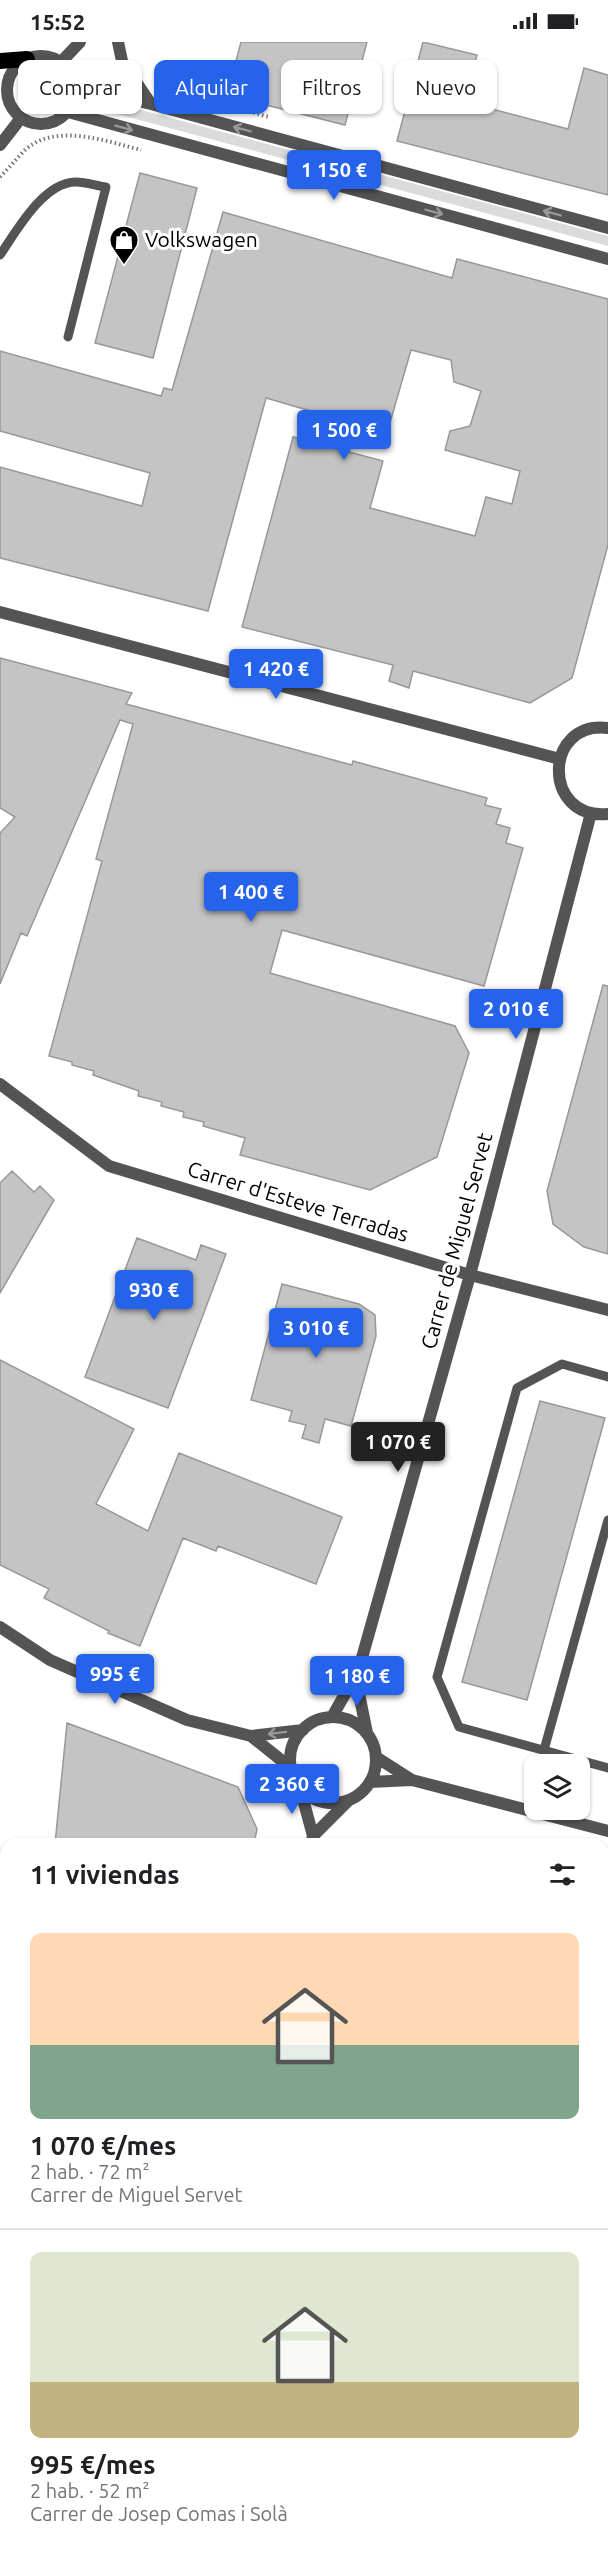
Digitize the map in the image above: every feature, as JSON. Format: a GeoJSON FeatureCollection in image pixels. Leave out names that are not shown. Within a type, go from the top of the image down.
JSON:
{"type":"FeatureCollection","features":[{"type":"Feature","properties":{"kind":"highway"},"geometry":{"type":"LineString","coordinates":[[0,61],[27,59]]}},
{"type":"Feature","properties":{"kind":"street"},"geometry":{"type":"LineString","coordinates":[[63,60],[80,42]]}},
{"type":"Feature","properties":{"kind":"street"},"geometry":{"type":"LineString","coordinates":[[118,42],[122,61],[151,104]]}},
{"type":"Feature","properties":{"kind":"street"},"geometry":{"type":"LineString","coordinates":[[55,60],[44,56],[27,59],[12,73],[4,92],[21,118],[33,124],[46,124],[58,120],[66,114]]}},
{"type":"Feature","properties":{"kind":"street"},"geometry":{"type":"LineString","coordinates":[[142,102],[608,228]]}},
{"type":"Feature","properties":{"kind":"street"},"geometry":{"type":"LineString","coordinates":[[75,114],[608,259]]}},
{"type":"Feature","properties":{"kind":"street"},"geometry":{"type":"LineString","coordinates":[[0,145],[21,118]]}},
{"type":"Feature","properties":{"kind":"street"},"geometry":{"type":"LineString","coordinates":[[0,612],[560,759]]}},
{"type":"Feature","properties":{"kind":"street"},"geometry":{"type":"LineString","coordinates":[[608,728],[594,728],[579,734],[564,748],[558,771],[563,791],[573,804],[591,813],[608,814]]}},
{"type":"Feature","properties":{"kind":"street","name":"Carrer de Miguel Servet"},"geometry":{"type":"LineString","coordinates":[[332,1717],[356,1679],[470,1275],[591,813]]}},
{"type":"Feature","properties":{"kind":"street","name":"Carrer d'Esteve Terradas"},"geometry":{"type":"LineString","coordinates":[[0,1084],[109,1166],[470,1275],[608,1310]]}},
{"type":"Feature","properties":{"kind":"street"},"geometry":{"type":"LineString","coordinates":[[0,1627],[50,1660],[187,1720],[251,1736],[303,1730]]}},
{"type":"Feature","properties":{"kind":"street","name":"Carrer de Miguel Servet"},"geometry":{"type":"LineString","coordinates":[[356,1679],[367,1733]]}},
{"type":"Feature","properties":{"kind":"street"},"geometry":{"type":"LineString","coordinates":[[291,1768],[292,1747],[303,1730],[319,1719],[332,1717],[351,1721],[367,1733],[373,1744],[376,1757],[375,1770],[370,1782],[361,1793],[349,1800],[314,1838]]}},
{"type":"Feature","properties":{"kind":"street"},"geometry":{"type":"LineString","coordinates":[[251,1736],[291,1768],[300,1787],[312,1838]]}},
{"type":"Feature","properties":{"kind":"street"},"geometry":{"type":"LineString","coordinates":[[376,1757],[412,1780]]}},
{"type":"Feature","properties":{"kind":"street"},"geometry":{"type":"LineString","coordinates":[[370,1782],[412,1780],[608,1831]]}},
{"type":"Feature","properties":{"kind":"street"},"geometry":{"type":"LineString","coordinates":[[300,1787],[310,1796],[322,1801],[349,1800]]}},
{"type":"Feature","properties":{"kind":"lane"},"geometry":{"type":"LineString","coordinates":[[0,255],[37,203],[57,188],[74,182],[106,187],[68,337]]}},
{"type":"Feature","properties":{"kind":"lane"},"geometry":{"type":"LineString","coordinates":[[608,1377],[562,1364],[517,1388],[437,1677],[459,1727],[608,1768]]}},
{"type":"Feature","properties":{"kind":"lane"},"geometry":{"type":"LineString","coordinates":[[544,1750],[608,1520]]}},
{"type":"Feature","properties":{"kind":"path"},"geometry":{"type":"LineString","coordinates":[[150,75],[157,83],[189,95],[269,117]]}},
{"type":"Feature","properties":{"kind":"path"},"geometry":{"type":"LineString","coordinates":[[0,177],[28,148],[55,136],[85,136],[146,152]]}},
{"type":"Feature","properties":{"kind":"shaded area"},"geometry":{"type":"Polygon","coordinates":[[[142,110],[608,236],[608,246],[117,114],[142,114],[142,110]]]}},
{"type":"Feature","properties":{"kind":"building"},"geometry":{"type":"Polygon","coordinates":[[[241,42],[367,42],[362,60],[281,60],[281,109],[269,106],[269,60],[236,60],[241,42]]]}},
{"type":"Feature","properties":{"kind":"building"},"geometry":{"type":"Polygon","coordinates":[[[423,42],[477,55],[476,60],[418,60],[423,42]]]}},
{"type":"Feature","properties":{"kind":"building"},"geometry":{"type":"Polygon","coordinates":[[[584,68],[608,75],[608,195],[397,141],[404,114],[497,114],[497,110],[568,129],[584,68]]]}},
{"type":"Feature","properties":{"kind":"building"},"geometry":{"type":"Polygon","coordinates":[[[302,114],[348,114],[345,125],[302,114]]]}},
{"type":"Feature","properties":{"kind":"building"},"geometry":{"type":"Polygon","coordinates":[[[140,173],[197,188],[153,358],[95,343],[140,173]]]}},
{"type":"Feature","properties":{"kind":"building"},"geometry":{"type":"Polygon","coordinates":[[[223,212],[452,278],[457,259],[608,299],[608,545],[572,678],[530,703],[413,671],[409,688],[389,681],[393,665],[242,627],[293,437],[383,461],[370,508],[475,536],[486,497],[512,504],[520,471],[445,450],[450,431],[470,426],[481,391],[454,382],[451,360],[411,350],[387,433],[266,398],[208,611],[0,558],[0,467],[142,506],[150,473],[0,431],[0,351],[161,396],[164,388],[172,390],[223,212]]]}},
{"type":"Feature","properties":{"kind":"building"},"geometry":{"type":"Polygon","coordinates":[[[0,658],[132,693],[126,704],[352,765],[353,761],[487,798],[485,805],[501,809],[496,824],[510,828],[506,843],[523,848],[484,986],[282,930],[270,973],[455,1026],[469,1053],[437,1157],[370,1190],[240,1155],[245,1138],[203,1126],[204,1122],[183,1117],[184,1112],[161,1106],[162,1102],[138,1096],[139,1091],[93,1075],[94,1071],[72,1065],[72,1062],[49,1056],[102,861],[96,859],[133,724],[120,720],[27,936],[21,933],[0,984],[0,833],[15,817],[0,808],[0,658]]]}},
{"type":"Feature","properties":{"kind":"building"},"geometry":{"type":"Polygon","coordinates":[[[603,985],[608,986],[608,1254],[584,1247],[553,1224],[547,1191],[603,985]]]}},
{"type":"Feature","properties":{"kind":"building"},"geometry":{"type":"Polygon","coordinates":[[[12,1171],[34,1192],[40,1186],[54,1200],[0,1293],[0,1183],[12,1171]]]}},
{"type":"Feature","properties":{"kind":"building"},"geometry":{"type":"Polygon","coordinates":[[[137,1238],[196,1260],[201,1245],[226,1254],[168,1408],[85,1377],[137,1238]]]}},
{"type":"Feature","properties":{"kind":"building"},"geometry":{"type":"Polygon","coordinates":[[[282,1284],[359,1304],[375,1315],[376,1336],[351,1426],[325,1419],[319,1443],[302,1438],[306,1425],[289,1421],[292,1411],[251,1400],[282,1284]]]}},
{"type":"Feature","properties":{"kind":"building"},"geometry":{"type":"Polygon","coordinates":[[[0,1360],[134,1429],[96,1504],[148,1531],[179,1453],[342,1517],[316,1584],[218,1546],[216,1551],[183,1538],[140,1646],[108,1633],[109,1631],[44,1598],[49,1589],[0,1565],[0,1360]]]}},
{"type":"Feature","properties":{"kind":"building"},"geometry":{"type":"Polygon","coordinates":[[[540,1401],[605,1418],[527,1700],[462,1682],[540,1401]]]}},
{"type":"Feature","properties":{"kind":"building"},"geometry":{"type":"Polygon","coordinates":[[[67,1723],[238,1787],[257,1829],[255,1838],[56,1838],[67,1723]]]}},
{"type":"Feature","properties":{"kind":"place","name":"Volkswagen"},"geometry":{"type":"Point","coordinates":[124,266]}}]}
